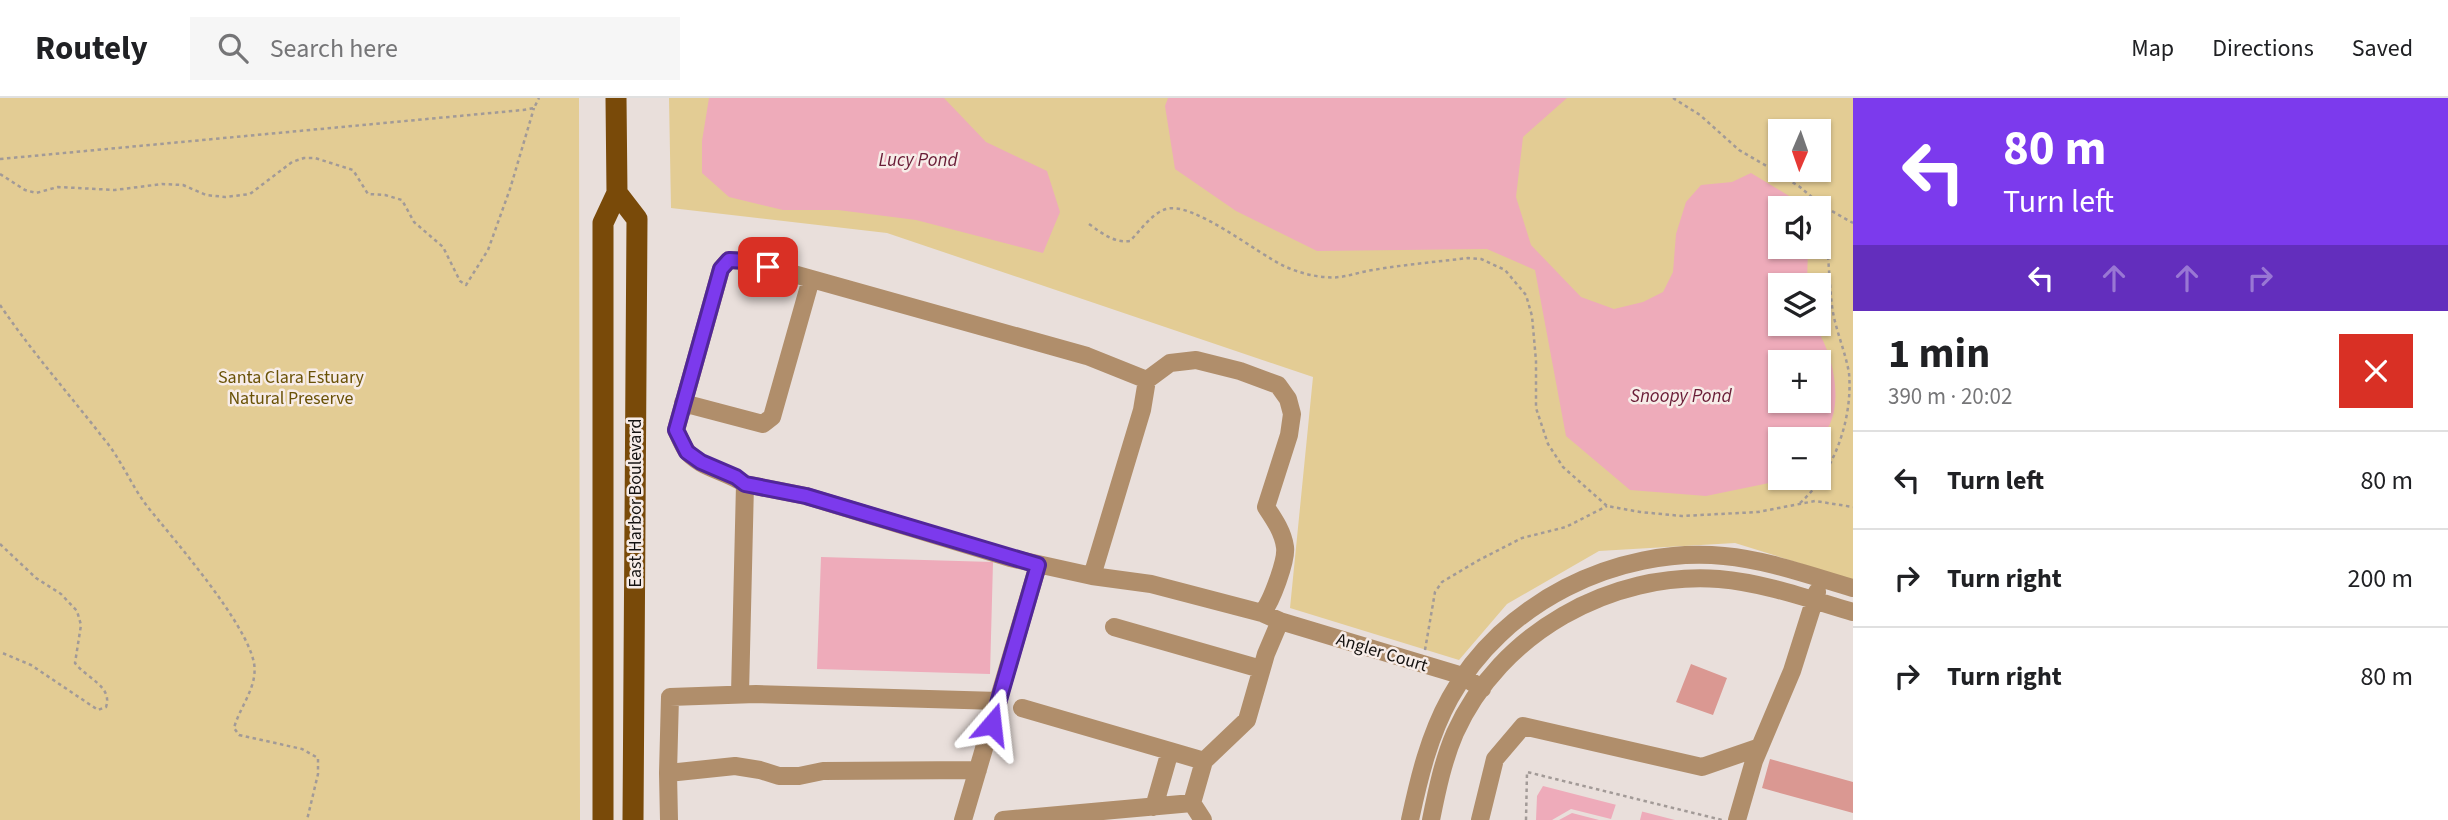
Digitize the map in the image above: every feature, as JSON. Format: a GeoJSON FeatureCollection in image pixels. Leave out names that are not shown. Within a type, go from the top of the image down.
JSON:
{"type":"FeatureCollection","features":[{"type":"Feature","properties":{"kind":"main road","name":"East Harbor Boulevard"},"geometry":{"type":"LineString","coordinates":[[603,820],[604,223],[617,193],[616,98]]}},
{"type":"Feature","properties":{"kind":"main road","name":"East Harbor Boulevard"},"geometry":{"type":"LineString","coordinates":[[617,193],[637,219],[633,820]]}},
{"type":"Feature","properties":{"kind":"street","name":"Angler Court"},"geometry":{"type":"LineString","coordinates":[[811,279],[747,261],[729,260],[721,269],[676,430],[687,452],[701,462],[736,477],[745,484],[806,496],[1038,565],[1151,584],[1262,613],[1280,621],[1463,676],[1482,689]]}},
{"type":"Feature","properties":{"kind":"street"},"geometry":{"type":"LineString","coordinates":[[683,403],[763,424],[772,417],[811,279],[1087,356],[1147,380]]}},
{"type":"Feature","properties":{"kind":"street"},"geometry":{"type":"LineString","coordinates":[[1093,576],[1142,410],[1147,380],[1170,363],[1196,360],[1240,371],[1278,385],[1288,398],[1292,414],[1289,435],[1266,507],[1279,528],[1286,548],[1271,603],[1262,613]]}},
{"type":"Feature","properties":{"kind":"street"},"geometry":{"type":"LineString","coordinates":[[740,694],[745,484]]}},
{"type":"Feature","properties":{"kind":"street"},"geometry":{"type":"LineString","coordinates":[[1410,820],[1420,777],[1438,723],[1463,676],[1507,627],[1528,611],[1576,583],[1624,565],[1670,556],[1720,556],[1742,558],[1853,588]]}},
{"type":"Feature","properties":{"kind":"street"},"geometry":{"type":"LineString","coordinates":[[963,820],[1038,565]]}},
{"type":"Feature","properties":{"kind":"street"},"geometry":{"type":"LineString","coordinates":[[1431,820],[1443,762],[1456,731],[1482,689],[1506,660],[1543,628],[1587,603],[1629,588],[1671,580],[1719,579],[1774,589],[1853,612]]}},
{"type":"Feature","properties":{"kind":"street"},"geometry":{"type":"LineString","coordinates":[[1737,820],[1760,747],[1792,671],[1821,579]]}},
{"type":"Feature","properties":{"kind":"street"},"geometry":{"type":"LineString","coordinates":[[1203,820],[1192,803],[1204,761],[1247,720],[1261,669],[1280,621]]}},
{"type":"Feature","properties":{"kind":"street"},"geometry":{"type":"LineString","coordinates":[[1114,626],[1261,669]]}},
{"type":"Feature","properties":{"kind":"street"},"geometry":{"type":"LineString","coordinates":[[669,820],[670,696],[740,694],[999,701]]}},
{"type":"Feature","properties":{"kind":"street"},"geometry":{"type":"LineString","coordinates":[[1022,708],[1204,761]]}},
{"type":"Feature","properties":{"kind":"street"},"geometry":{"type":"LineString","coordinates":[[1480,820],[1495,759],[1523,726],[1702,767],[1760,747]]}},
{"type":"Feature","properties":{"kind":"street"},"geometry":{"type":"LineString","coordinates":[[1154,807],[1170,751]]}},
{"type":"Feature","properties":{"kind":"street"},"geometry":{"type":"LineString","coordinates":[[668,773],[735,766],[760,769],[779,776],[823,771],[978,770]]}},
{"type":"Feature","properties":{"kind":"street"},"geometry":{"type":"LineString","coordinates":[[1003,820],[1192,803]]}},
{"type":"Feature","properties":{"kind":"path"},"geometry":{"type":"LineString","coordinates":[[0,174],[25,190],[36,193],[58,187],[115,190],[162,184],[183,185],[206,195],[225,197],[250,194],[292,162],[315,158],[353,170],[368,194],[401,200],[414,222],[443,247],[460,281],[466,285],[488,250],[539,98]]}},
{"type":"Feature","properties":{"kind":"path"},"geometry":{"type":"LineString","coordinates":[[1673,98],[1700,114],[1739,150],[1810,196]]}},
{"type":"Feature","properties":{"kind":"path"},"geometry":{"type":"LineString","coordinates":[[0,159],[534,108]]}},
{"type":"Feature","properties":{"kind":"path"},"geometry":{"type":"LineString","coordinates":[[1089,225],[1120,242],[1130,241],[1150,219],[1164,210],[1184,210],[1206,219],[1283,266],[1326,278],[1468,258],[1494,264],[1505,270],[1526,295],[1532,316],[1536,360],[1536,408],[1548,444],[1563,467],[1607,506],[1682,516],[1758,513],[1815,501],[1853,507]]}},
{"type":"Feature","properties":{"kind":"path"},"geometry":{"type":"LineString","coordinates":[[1831,211],[1853,223]]}},
{"type":"Feature","properties":{"kind":"path"},"geometry":{"type":"LineString","coordinates":[[1798,504],[1821,480],[1844,433],[1850,409],[1850,377],[1832,310],[1828,259]]}},
{"type":"Feature","properties":{"kind":"path"},"geometry":{"type":"LineString","coordinates":[[0,305],[106,441],[144,502],[233,619],[250,650],[254,666],[252,687],[237,715],[234,727],[239,735],[302,749],[318,758],[318,774],[307,820]]}},
{"type":"Feature","properties":{"kind":"path"},"geometry":{"type":"LineString","coordinates":[[1423,664],[1435,592],[1442,582],[1522,538],[1566,527],[1607,506]]}},
{"type":"Feature","properties":{"kind":"path"},"geometry":{"type":"LineString","coordinates":[[0,544],[36,578],[61,594],[77,611],[81,625],[75,663],[82,673],[107,691],[106,707],[99,710],[40,670],[0,652]]}},
{"type":"Feature","properties":{"kind":"path"},"geometry":{"type":"LineString","coordinates":[[1526,820],[1528,772],[1721,820]]}},
{"type":"Feature","properties":{"kind":"green space","name":"Santa Clara Estuary Natural Preserve"},"geometry":{"type":"Polygon","coordinates":[[[0,98],[579,98],[580,820],[0,820],[0,98]]]}},
{"type":"Feature","properties":{"kind":"green space"},"geometry":{"type":"Polygon","coordinates":[[[669,98],[1853,98],[1853,580],[1735,543],[1599,551],[1507,604],[1459,660],[1290,608],[1313,377],[887,233],[671,208],[669,98]]]}},
{"type":"Feature","properties":{"kind":"water","name":"Lucy Pond"},"geometry":{"type":"Polygon","coordinates":[[[709,98],[944,98],[986,142],[1047,171],[1060,212],[1043,253],[916,220],[838,210],[783,210],[729,197],[702,173],[702,141],[709,98]]]}},
{"type":"Feature","properties":{"kind":"water","name":"Snoopy Pond"},"geometry":{"type":"Polygon","coordinates":[[[1168,98],[1567,98],[1523,137],[1516,197],[1531,245],[1581,297],[1614,309],[1643,302],[1663,292],[1673,272],[1676,234],[1686,202],[1701,185],[1732,182],[1751,173],[1789,196],[1768,196],[1768,259],[1808,259],[1807,273],[1768,273],[1768,336],[1820,336],[1827,350],[1768,350],[1768,413],[1831,413],[1831,363],[1835,399],[1830,424],[1828,427],[1768,427],[1768,483],[1706,496],[1630,490],[1566,436],[1535,270],[1487,249],[1317,251],[1236,211],[1175,169],[1165,106],[1168,98]]]}},
{"type":"Feature","properties":{"kind":"water"},"geometry":{"type":"Polygon","coordinates":[[[821,557],[993,562],[990,674],[817,669],[821,557]]]}},
{"type":"Feature","properties":{"kind":"water"},"geometry":{"type":"Polygon","coordinates":[[[1543,786],[1675,820],[1536,820],[1537,796],[1543,786]]]}},
{"type":"Feature","properties":{"kind":"pier"},"geometry":{"type":"Polygon","coordinates":[[[1617,801],[1643,808],[1640,820],[1599,820],[1572,813],[1559,820],[1552,820],[1571,809],[1611,819],[1617,801]]]}},
{"type":"Feature","properties":{"kind":"building"},"geometry":{"type":"Polygon","coordinates":[[[1691,664],[1727,678],[1713,715],[1676,702],[1691,664]]]}},
{"type":"Feature","properties":{"kind":"building"},"geometry":{"type":"Polygon","coordinates":[[[1770,759],[1853,782],[1853,813],[1762,788],[1770,759]]]}},
{"type":"Feature","properties":{"kind":"route"},"geometry":{"type":"LineString","coordinates":[[768,267],[747,261],[729,260],[721,269],[676,430],[687,452],[745,484],[806,496],[1038,565],[992,724]]}}]}
